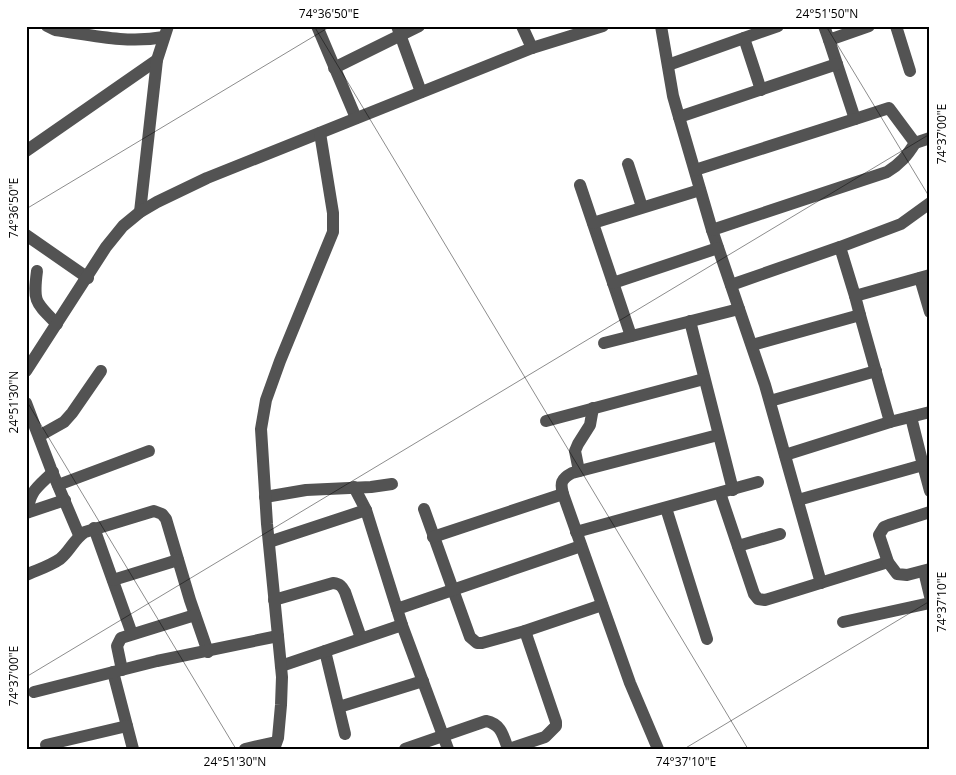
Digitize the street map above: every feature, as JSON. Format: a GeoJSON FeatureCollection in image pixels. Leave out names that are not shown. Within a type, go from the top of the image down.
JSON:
{"type":"FeatureCollection","features":[{"type":"Feature","properties":{"kind":"street"},"geometry":{"type":"LineString","coordinates":[[47,26],[55,30],[139,41],[166,32]]}},
{"type":"Feature","properties":{"kind":"street"},"geometry":{"type":"LineString","coordinates":[[317,26],[356,118]]}},
{"type":"Feature","properties":{"kind":"street"},"geometry":{"type":"LineString","coordinates":[[334,68],[398,31],[419,26]]}},
{"type":"Feature","properties":{"kind":"street"},"geometry":{"type":"LineString","coordinates":[[522,26],[532,48]]}},
{"type":"Feature","properties":{"kind":"street"},"geometry":{"type":"LineString","coordinates":[[26,371],[88,278],[106,247],[123,226],[140,212],[207,178],[356,118],[532,48],[603,26]]}},
{"type":"Feature","properties":{"kind":"street"},"geometry":{"type":"LineString","coordinates":[[661,26],[673,96],[679,118],[712,230],[770,401],[821,583]]}},
{"type":"Feature","properties":{"kind":"street"},"geometry":{"type":"LineString","coordinates":[[668,65],[778,26]]}},
{"type":"Feature","properties":{"kind":"street"},"geometry":{"type":"LineString","coordinates":[[824,26],[855,119]]}},
{"type":"Feature","properties":{"kind":"street"},"geometry":{"type":"LineString","coordinates":[[829,40],[869,26]]}},
{"type":"Feature","properties":{"kind":"street"},"geometry":{"type":"LineString","coordinates":[[896,26],[910,71]]}},
{"type":"Feature","properties":{"kind":"street"},"geometry":{"type":"LineString","coordinates":[[398,31],[421,92]]}},
{"type":"Feature","properties":{"kind":"street"},"geometry":{"type":"LineString","coordinates":[[140,212],[157,60],[166,32]]}},
{"type":"Feature","properties":{"kind":"street"},"geometry":{"type":"LineString","coordinates":[[744,38],[761,90]]}},
{"type":"Feature","properties":{"kind":"street"},"geometry":{"type":"LineString","coordinates":[[26,151],[157,60]]}},
{"type":"Feature","properties":{"kind":"street"},"geometry":{"type":"LineString","coordinates":[[679,118],[837,64]]}},
{"type":"Feature","properties":{"kind":"street"},"geometry":{"type":"LineString","coordinates":[[694,170],[889,108],[915,143]]}},
{"type":"Feature","properties":{"kind":"street"},"geometry":{"type":"LineString","coordinates":[[245,749],[275,745],[281,705],[281,666],[268,542],[261,429],[266,400],[333,232],[333,213],[320,133]]}},
{"type":"Feature","properties":{"kind":"street"},"geometry":{"type":"LineString","coordinates":[[712,230],[887,172],[902,162],[915,143],[930,138]]}},
{"type":"Feature","properties":{"kind":"street"},"geometry":{"type":"LineString","coordinates":[[628,164],[642,207]]}},
{"type":"Feature","properties":{"kind":"street"},"geometry":{"type":"LineString","coordinates":[[580,185],[631,336]]}},
{"type":"Feature","properties":{"kind":"street"},"geometry":{"type":"LineString","coordinates":[[593,223],[700,190]]}},
{"type":"Feature","properties":{"kind":"street"},"geometry":{"type":"LineString","coordinates":[[731,285],[901,224],[930,203]]}},
{"type":"Feature","properties":{"kind":"street"},"geometry":{"type":"LineString","coordinates":[[26,235],[88,278]]}},
{"type":"Feature","properties":{"kind":"street"},"geometry":{"type":"LineString","coordinates":[[840,247],[890,422]]}},
{"type":"Feature","properties":{"kind":"street"},"geometry":{"type":"LineString","coordinates":[[613,283],[718,248]]}},
{"type":"Feature","properties":{"kind":"street"},"geometry":{"type":"LineString","coordinates":[[37,271],[34,291],[36,298],[44,311],[57,324]]}},
{"type":"Feature","properties":{"kind":"street"},"geometry":{"type":"LineString","coordinates":[[855,296],[925,276],[930,312]]}},
{"type":"Feature","properties":{"kind":"street"},"geometry":{"type":"LineString","coordinates":[[604,343],[739,309]]}},
{"type":"Feature","properties":{"kind":"street"},"geometry":{"type":"LineString","coordinates":[[752,346],[860,315]]}},
{"type":"Feature","properties":{"kind":"street"},"geometry":{"type":"LineString","coordinates":[[690,321],[733,490]]}},
{"type":"Feature","properties":{"kind":"street"},"geometry":{"type":"LineString","coordinates":[[39,436],[64,422],[72,414],[101,371]]}},
{"type":"Feature","properties":{"kind":"street"},"geometry":{"type":"LineString","coordinates":[[770,401],[876,371]]}},
{"type":"Feature","properties":{"kind":"street"},"geometry":{"type":"LineString","coordinates":[[546,421],[704,379]]}},
{"type":"Feature","properties":{"kind":"street"},"geometry":{"type":"LineString","coordinates":[[26,403],[52,472],[79,535]]}},
{"type":"Feature","properties":{"kind":"street"},"geometry":{"type":"LineString","coordinates":[[579,471],[575,452],[590,425],[593,408]]}},
{"type":"Feature","properties":{"kind":"street"},"geometry":{"type":"LineString","coordinates":[[785,455],[890,422],[930,412]]}},
{"type":"Feature","properties":{"kind":"street"},"geometry":{"type":"LineString","coordinates":[[911,417],[930,491]]}},
{"type":"Feature","properties":{"kind":"street"},"geometry":{"type":"LineString","coordinates":[[658,749],[630,683],[562,494],[561,482],[563,478],[579,471],[718,435]]}},
{"type":"Feature","properties":{"kind":"street"},"geometry":{"type":"LineString","coordinates":[[58,485],[149,451]]}},
{"type":"Feature","properties":{"kind":"street"},"geometry":{"type":"LineString","coordinates":[[798,500],[923,465]]}},
{"type":"Feature","properties":{"kind":"street"},"geometry":{"type":"LineString","coordinates":[[52,472],[31,494],[28,500],[27,513],[64,500]]}},
{"type":"Feature","properties":{"kind":"street"},"geometry":{"type":"LineString","coordinates":[[576,532],[758,482]]}},
{"type":"Feature","properties":{"kind":"street"},"geometry":{"type":"LineString","coordinates":[[265,497],[306,490],[371,487],[392,484]]}},
{"type":"Feature","properties":{"kind":"street"},"geometry":{"type":"LineString","coordinates":[[354,487],[366,510],[402,625],[446,743]]}},
{"type":"Feature","properties":{"kind":"street"},"geometry":{"type":"LineString","coordinates":[[720,493],[754,594],[758,599],[764,600],[888,562]]}},
{"type":"Feature","properties":{"kind":"street"},"geometry":{"type":"LineString","coordinates":[[434,537],[562,494]]}},
{"type":"Feature","properties":{"kind":"street"},"geometry":{"type":"LineString","coordinates":[[666,508],[707,640]]}},
{"type":"Feature","properties":{"kind":"street"},"geometry":{"type":"LineString","coordinates":[[424,509],[470,637],[477,643],[526,631],[602,605]]}},
{"type":"Feature","properties":{"kind":"street"},"geometry":{"type":"LineString","coordinates":[[268,542],[366,510]]}},
{"type":"Feature","properties":{"kind":"street"},"geometry":{"type":"LineString","coordinates":[[26,575],[60,559],[79,535],[94,528],[154,511],[158,512],[166,520],[208,652]]}},
{"type":"Feature","properties":{"kind":"street"},"geometry":{"type":"LineString","coordinates":[[930,512],[889,525],[881,530],[879,535],[888,562],[898,574],[906,575],[927,570],[930,596]]}},
{"type":"Feature","properties":{"kind":"street"},"geometry":{"type":"LineString","coordinates":[[94,528],[132,634]]}},
{"type":"Feature","properties":{"kind":"street"},"geometry":{"type":"LineString","coordinates":[[738,546],[780,534]]}},
{"type":"Feature","properties":{"kind":"street"},"geometry":{"type":"LineString","coordinates":[[397,609],[581,546]]}},
{"type":"Feature","properties":{"kind":"street"},"geometry":{"type":"LineString","coordinates":[[112,580],[178,560]]}},
{"type":"Feature","properties":{"kind":"street"},"geometry":{"type":"LineString","coordinates":[[274,600],[338,583],[342,586],[361,638]]}},
{"type":"Feature","properties":{"kind":"street"},"geometry":{"type":"LineString","coordinates":[[843,622],[930,603]]}},
{"type":"Feature","properties":{"kind":"street"},"geometry":{"type":"LineString","coordinates":[[133,749],[127,726],[118,671],[118,642],[121,638],[132,634],[195,615]]}},
{"type":"Feature","properties":{"kind":"street"},"geometry":{"type":"LineString","coordinates":[[281,666],[402,625]]}},
{"type":"Feature","properties":{"kind":"street"},"geometry":{"type":"LineString","coordinates":[[405,749],[446,743],[486,721],[501,730],[508,749],[545,737],[556,726],[556,722],[526,631]]}},
{"type":"Feature","properties":{"kind":"street"},"geometry":{"type":"LineString","coordinates":[[34,692],[118,671],[278,636]]}},
{"type":"Feature","properties":{"kind":"street"},"geometry":{"type":"LineString","coordinates":[[325,651],[345,734]]}},
{"type":"Feature","properties":{"kind":"street"},"geometry":{"type":"LineString","coordinates":[[339,708],[424,681]]}},
{"type":"Feature","properties":{"kind":"street"},"geometry":{"type":"LineString","coordinates":[[46,745],[127,726]]}}]}
